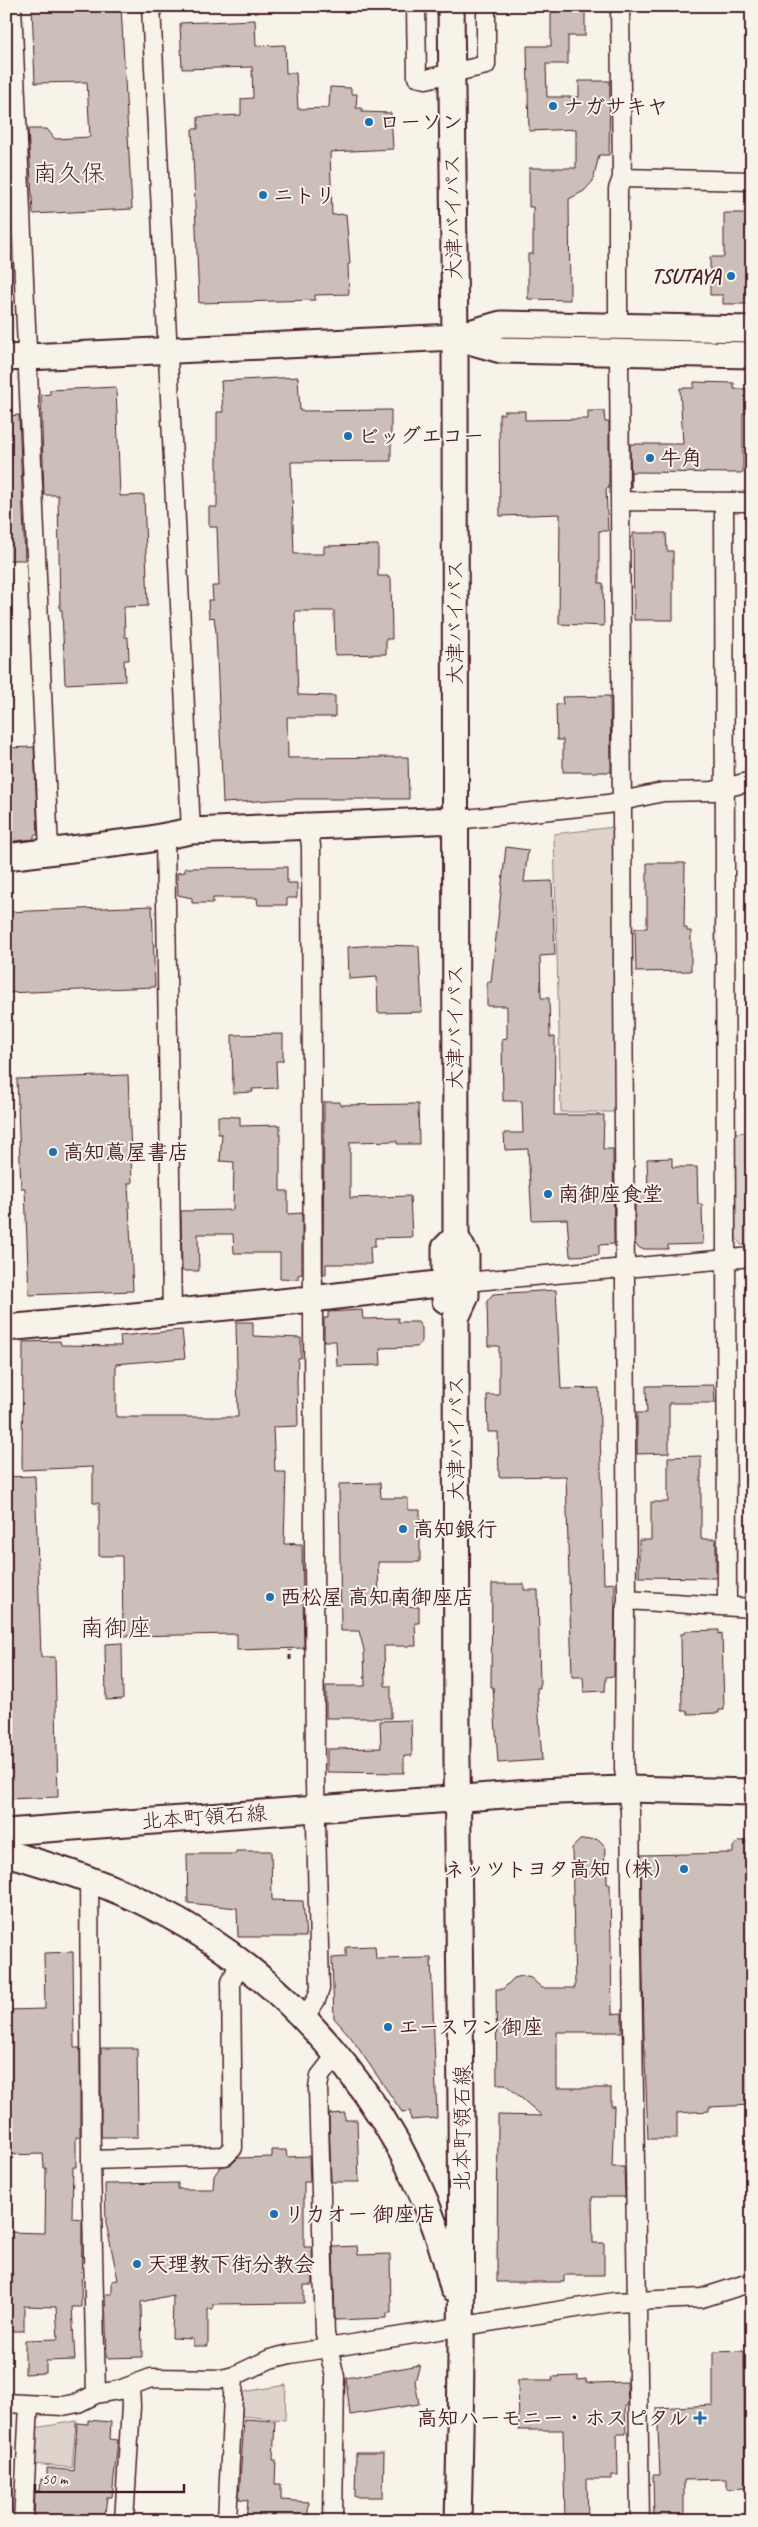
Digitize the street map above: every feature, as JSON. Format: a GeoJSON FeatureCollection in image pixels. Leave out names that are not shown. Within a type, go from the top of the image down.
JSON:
{"type":"FeatureCollection","features":[{"type":"Feature","properties":{"kind":"main road","name":"大津バイパス"},"geometry":{"type":"LineString","coordinates":[[451,6],[455,337],[456,1237],[445,1248],[455,1282],[445,1305],[456,1318],[458,1798]]}},
{"type":"Feature","properties":{"kind":"main road"},"geometry":{"type":"LineString","coordinates":[[17,358],[455,337],[501,324],[752,329]]}},
{"type":"Feature","properties":{"kind":"main road"},"geometry":{"type":"LineString","coordinates":[[455,337],[501,350],[752,356]]}},
{"type":"Feature","properties":{"kind":"main road"},"geometry":{"type":"LineString","coordinates":[[6,857],[191,831],[456,820]]}},
{"type":"Feature","properties":{"kind":"main road"},"geometry":{"type":"LineString","coordinates":[[6,1328],[312,1299],[455,1282]]}},
{"type":"Feature","properties":{"kind":"main road"},"geometry":{"type":"LineString","coordinates":[[458,1798],[627,1789],[752,1792]]}},
{"type":"Feature","properties":{"kind":"main road","name":"北本町領石線"},"geometry":{"type":"LineString","coordinates":[[6,1832],[458,1798],[461,1963],[462,2325],[458,2521]]}},
{"type":"Feature","properties":{"kind":"main road"},"geometry":{"type":"LineString","coordinates":[[6,1853],[89,1879],[154,1907],[240,1961],[304,2018],[336,2054],[388,2128],[420,2186],[440,2242],[462,2325]]}},
{"type":"Feature","properties":{"kind":"street"},"geometry":{"type":"LineString","coordinates":[[12,6],[17,358],[49,851]]}},
{"type":"Feature","properties":{"kind":"street"},"geometry":{"type":"LineString","coordinates":[[151,6],[191,831]]}},
{"type":"Feature","properties":{"kind":"street"},"geometry":{"type":"LineString","coordinates":[[416,6],[418,78],[426,79],[451,75],[486,65],[486,6]]}},
{"type":"Feature","properties":{"kind":"street"},"geometry":{"type":"LineString","coordinates":[[618,326],[618,189],[622,178],[620,6]]}},
{"type":"Feature","properties":{"kind":"street"},"geometry":{"type":"LineString","coordinates":[[622,178],[752,181]]}},
{"type":"Feature","properties":{"kind":"street"},"geometry":{"type":"LineString","coordinates":[[619,353],[626,1268],[627,1600],[625,1611],[624,1759],[630,1810],[640,2521]]}},
{"type":"Feature","properties":{"kind":"street"},"geometry":{"type":"LineString","coordinates":[[620,500],[752,502]]}},
{"type":"Feature","properties":{"kind":"street"},"geometry":{"type":"LineString","coordinates":[[724,502],[727,1606]]}},
{"type":"Feature","properties":{"kind":"street"},"geometry":{"type":"LineString","coordinates":[[456,820],[622,800],[663,792],[724,789],[752,781]]}},
{"type":"Feature","properties":{"kind":"street"},"geometry":{"type":"LineString","coordinates":[[304,2018],[316,2000],[320,1988],[316,1809],[311,846],[308,826]]}},
{"type":"Feature","properties":{"kind":"street"},"geometry":{"type":"LineString","coordinates":[[166,836],[172,1313]]}},
{"type":"Feature","properties":{"kind":"street"},"geometry":{"type":"LineString","coordinates":[[455,1282],[752,1257]]}},
{"type":"Feature","properties":{"kind":"street"},"geometry":{"type":"LineString","coordinates":[[627,1600],[752,1608]]}},
{"type":"Feature","properties":{"kind":"street"},"geometry":{"type":"LineString","coordinates":[[89,1879],[91,2160],[96,2394]]}},
{"type":"Feature","properties":{"kind":"street"},"geometry":{"type":"LineString","coordinates":[[91,2160],[225,2156],[233,2148],[231,1982],[240,1961]]}},
{"type":"Feature","properties":{"kind":"street"},"geometry":{"type":"LineString","coordinates":[[332,2521],[335,2377],[324,2334],[318,2088],[320,2076],[336,2054]]}},
{"type":"Feature","properties":{"kind":"street"},"geometry":{"type":"LineString","coordinates":[[6,2403],[63,2406],[78,2403],[96,2394],[160,2377],[202,2380],[234,2376],[275,2358],[329,2348],[462,2325],[614,2302],[702,2298],[752,2282]]}},
{"type":"Feature","properties":{"kind":"street"},"geometry":{"type":"LineString","coordinates":[[227,2521],[234,2376]]}},
{"type":"Feature","properties":{"kind":"street"},"geometry":{"type":"LineString","coordinates":[[124,2521],[131,2406],[130,2386]]}},
{"type":"Feature","properties":{"kind":"street"},"geometry":{"type":"LineString","coordinates":[[22,2521],[29,2405]]}},
{"type":"Feature","properties":{"kind":"path"},"geometry":{"type":"LineString","coordinates":[[290,1650],[290,1660]]}},
{"type":"Feature","properties":{"kind":"shaded area"},"geometry":{"type":"Polygon","coordinates":[[[614,827],[616,1112],[561,1112],[554,834],[614,827]]]}},
{"type":"Feature","properties":{"kind":"shaded area"},"geometry":{"type":"Polygon","coordinates":[[[752,1132],[752,1244],[741,1245],[736,1238],[734,1133],[752,1132]]]}},
{"type":"Feature","properties":{"kind":"shaded area"},"geometry":{"type":"Polygon","coordinates":[[[286,2385],[285,2420],[242,2416],[243,2392],[286,2385]]]}},
{"type":"Feature","properties":{"kind":"shaded area"},"geometry":{"type":"Polygon","coordinates":[[[76,2421],[72,2468],[33,2464],[35,2428],[76,2421]]]}},
{"type":"Feature","properties":{"kind":"building"},"geometry":{"type":"Polygon","coordinates":[[[32,6],[121,6],[132,209],[33,214],[28,129],[47,129],[55,139],[90,137],[87,82],[35,83],[32,6]]]}},
{"type":"Feature","properties":{"kind":"building"},"geometry":{"type":"Polygon","coordinates":[[[551,6],[585,6],[585,36],[568,36],[568,64],[546,64],[547,97],[579,97],[579,81],[610,81],[609,155],[599,155],[593,181],[584,191],[569,199],[570,300],[528,299],[528,254],[533,254],[533,207],[529,207],[529,168],[576,168],[576,129],[529,131],[527,46],[551,46],[551,6]]]}},
{"type":"Feature","properties":{"kind":"building","name":"ニトリ"},"geometry":{"type":"Polygon","coordinates":[[[255,20],[256,46],[285,45],[286,73],[296,73],[298,109],[329,108],[330,87],[351,88],[351,94],[357,94],[356,108],[362,108],[362,112],[391,113],[393,149],[330,152],[332,215],[346,214],[350,264],[348,264],[349,294],[315,295],[315,300],[199,303],[192,129],[198,129],[198,117],[241,115],[241,99],[253,98],[252,67],[182,69],[180,23],[255,20]]]}},
{"type":"Feature","properties":{"kind":"building","name":"TSUTAYA"},"geometry":{"type":"Polygon","coordinates":[[[724,213],[752,213],[752,304],[723,304],[723,295],[710,295],[710,257],[724,257],[724,213]]]}},
{"type":"Feature","properties":{"kind":"building"},"geometry":{"type":"Polygon","coordinates":[[[298,377],[300,411],[391,410],[391,461],[291,462],[294,554],[324,554],[324,546],[378,545],[378,576],[388,576],[388,578],[391,578],[392,639],[386,639],[386,654],[335,655],[334,611],[295,611],[298,695],[335,696],[335,717],[287,717],[288,758],[408,757],[409,799],[290,799],[223,803],[216,632],[214,617],[209,618],[208,600],[213,600],[212,586],[219,586],[217,527],[209,527],[209,507],[217,507],[217,412],[223,412],[221,381],[298,377]]]}},
{"type":"Feature","properties":{"kind":"building"},"geometry":{"type":"Polygon","coordinates":[[[694,382],[734,383],[734,389],[747,389],[747,413],[743,413],[743,473],[631,472],[631,488],[630,444],[683,444],[680,388],[694,388],[694,382]]]}},
{"type":"Feature","properties":{"kind":"building"},"geometry":{"type":"Polygon","coordinates":[[[116,387],[120,496],[144,495],[148,606],[124,607],[125,637],[128,637],[129,660],[124,660],[125,681],[65,684],[62,610],[60,610],[58,495],[44,495],[41,395],[50,394],[50,390],[116,387]]]}},
{"type":"Feature","properties":{"kind":"building"},"geometry":{"type":"Polygon","coordinates":[[[504,411],[525,411],[525,420],[588,419],[588,411],[604,411],[605,422],[609,422],[609,488],[606,489],[608,531],[599,531],[599,583],[603,583],[604,626],[559,624],[560,514],[500,516],[499,414],[504,414],[504,411]]]}},
{"type":"Feature","properties":{"kind":"building"},"geometry":{"type":"Polygon","coordinates":[[[19,415],[25,560],[6,560],[6,416],[19,415]]]}},
{"type":"Feature","properties":{"kind":"building"},"geometry":{"type":"Polygon","coordinates":[[[633,533],[666,533],[667,551],[673,551],[673,620],[634,620],[633,533]]]}},
{"type":"Feature","properties":{"kind":"building"},"geometry":{"type":"Polygon","coordinates":[[[610,696],[611,772],[563,772],[563,740],[557,740],[556,705],[563,704],[562,697],[610,696]]]}},
{"type":"Feature","properties":{"kind":"building"},"geometry":{"type":"Polygon","coordinates":[[[34,747],[38,835],[34,835],[34,839],[6,842],[6,748],[34,747]]]}},
{"type":"Feature","properties":{"kind":"building"},"geometry":{"type":"Polygon","coordinates":[[[506,847],[528,850],[524,882],[552,881],[555,955],[540,956],[541,998],[549,998],[550,1037],[555,1037],[554,1115],[604,1115],[603,1149],[613,1149],[614,1244],[599,1245],[599,1255],[570,1256],[567,1219],[532,1220],[528,1149],[505,1150],[504,1133],[523,1133],[522,1101],[503,1101],[502,1039],[507,1038],[507,1006],[487,1006],[487,982],[491,982],[506,847]]]}},
{"type":"Feature","properties":{"kind":"building"},"geometry":{"type":"Polygon","coordinates":[[[647,863],[685,863],[684,928],[687,928],[687,931],[691,931],[691,971],[636,972],[635,928],[647,928],[647,863]]]}},
{"type":"Feature","properties":{"kind":"building"},"geometry":{"type":"Polygon","coordinates":[[[287,867],[287,883],[297,883],[297,898],[287,898],[287,905],[258,905],[257,898],[213,898],[213,903],[192,903],[192,898],[178,895],[177,873],[185,872],[185,868],[287,867]]]}},
{"type":"Feature","properties":{"kind":"building"},"geometry":{"type":"Polygon","coordinates":[[[152,906],[155,987],[6,993],[6,912],[152,906]]]}},
{"type":"Feature","properties":{"kind":"building"},"geometry":{"type":"Polygon","coordinates":[[[375,945],[419,946],[422,1012],[378,1013],[377,977],[349,979],[348,947],[375,945]]]}},
{"type":"Feature","properties":{"kind":"building"},"geometry":{"type":"Polygon","coordinates":[[[283,1034],[283,1061],[276,1061],[277,1088],[252,1089],[253,1092],[233,1093],[232,1035],[283,1034]]]}},
{"type":"Feature","properties":{"kind":"building"},"geometry":{"type":"Polygon","coordinates":[[[128,1075],[132,1183],[128,1183],[133,1291],[29,1295],[25,1188],[21,1188],[17,1079],[128,1075]]]}},
{"type":"Feature","properties":{"kind":"building"},"geometry":{"type":"Polygon","coordinates":[[[324,1102],[340,1102],[340,1105],[418,1104],[419,1144],[397,1144],[397,1141],[350,1142],[350,1198],[410,1196],[412,1237],[375,1238],[375,1247],[370,1247],[371,1264],[326,1264],[326,1274],[323,1274],[324,1102]]]}},
{"type":"Feature","properties":{"kind":"building"},"geometry":{"type":"Polygon","coordinates":[[[218,1116],[240,1117],[240,1126],[280,1125],[280,1191],[288,1191],[288,1214],[302,1213],[302,1274],[298,1275],[298,1279],[280,1278],[280,1253],[234,1253],[233,1234],[198,1234],[199,1271],[182,1271],[181,1211],[233,1210],[234,1162],[220,1161],[222,1134],[218,1134],[218,1116]]]}},
{"type":"Feature","properties":{"kind":"building"},"geometry":{"type":"Polygon","coordinates":[[[672,1158],[672,1167],[697,1167],[698,1204],[702,1204],[703,1244],[668,1245],[668,1249],[641,1249],[635,1244],[635,1191],[648,1190],[647,1159],[672,1158]]]}},
{"type":"Feature","properties":{"kind":"building"},"geometry":{"type":"Polygon","coordinates":[[[556,1290],[561,1389],[599,1388],[604,1584],[615,1583],[614,1676],[606,1677],[605,1691],[584,1692],[583,1677],[572,1677],[566,1476],[499,1477],[498,1432],[488,1432],[487,1395],[499,1395],[499,1346],[488,1346],[487,1301],[493,1294],[556,1290]]]}},
{"type":"Feature","properties":{"kind":"building"},"geometry":{"type":"Polygon","coordinates":[[[362,1310],[363,1319],[398,1318],[398,1322],[418,1322],[422,1328],[422,1341],[417,1347],[380,1348],[381,1365],[337,1366],[336,1341],[324,1341],[324,1318],[328,1318],[328,1312],[362,1310]]]}},
{"type":"Feature","properties":{"kind":"building"},"geometry":{"type":"Polygon","coordinates":[[[236,1322],[253,1322],[253,1336],[301,1338],[301,1358],[298,1358],[297,1380],[298,1426],[273,1427],[275,1472],[286,1472],[284,1544],[302,1544],[304,1648],[237,1650],[237,1634],[123,1636],[122,1556],[99,1556],[99,1503],[93,1503],[93,1467],[22,1470],[23,1342],[60,1341],[61,1345],[121,1346],[120,1336],[182,1330],[185,1358],[116,1364],[116,1417],[238,1417],[236,1322]]]}},
{"type":"Feature","properties":{"kind":"building"},"geometry":{"type":"Polygon","coordinates":[[[714,1385],[715,1403],[669,1403],[669,1453],[637,1454],[637,1413],[647,1413],[646,1386],[714,1385]]]}},
{"type":"Feature","properties":{"kind":"building"},"geometry":{"type":"Polygon","coordinates":[[[701,1456],[701,1539],[716,1539],[716,1578],[639,1577],[639,1540],[651,1540],[651,1502],[668,1502],[668,1457],[701,1456]]]}},
{"type":"Feature","properties":{"kind":"building"},"geometry":{"type":"Polygon","coordinates":[[[35,1476],[41,1657],[55,1657],[58,1797],[6,1799],[6,1477],[35,1476]]]}},
{"type":"Feature","properties":{"kind":"building"},"geometry":{"type":"Polygon","coordinates":[[[380,1483],[381,1498],[408,1498],[408,1510],[420,1510],[420,1562],[378,1562],[379,1599],[402,1599],[402,1606],[419,1607],[419,1623],[415,1623],[416,1646],[384,1646],[385,1686],[391,1686],[391,1718],[326,1718],[326,1686],[365,1686],[364,1650],[359,1631],[341,1631],[339,1484],[380,1483]]]}},
{"type":"Feature","properties":{"kind":"building"},"geometry":{"type":"Polygon","coordinates":[[[492,1584],[524,1584],[524,1590],[538,1590],[540,1688],[537,1688],[542,1760],[498,1763],[493,1687],[491,1687],[492,1584]]]}},
{"type":"Feature","properties":{"kind":"building"},"geometry":{"type":"Polygon","coordinates":[[[719,1630],[719,1634],[722,1633],[724,1710],[719,1710],[719,1713],[688,1714],[688,1711],[682,1711],[681,1634],[685,1633],[685,1631],[719,1630]]]}},
{"type":"Feature","properties":{"kind":"building"},"geometry":{"type":"Polygon","coordinates":[[[122,1643],[123,1699],[106,1700],[105,1644],[122,1643]]]}},
{"type":"Feature","properties":{"kind":"building"},"geometry":{"type":"Polygon","coordinates":[[[411,1720],[412,1756],[404,1756],[404,1773],[327,1772],[327,1749],[381,1748],[380,1721],[411,1720]]]}},
{"type":"Feature","properties":{"kind":"building"},"geometry":{"type":"Polygon","coordinates":[[[598,1839],[605,1846],[604,1874],[607,1874],[607,1884],[610,1884],[612,2014],[622,2013],[622,2032],[557,2032],[557,2088],[611,2088],[611,2106],[614,2106],[612,2167],[624,2167],[625,2197],[592,2197],[593,2243],[604,2243],[604,2275],[564,2275],[564,2282],[497,2282],[498,2115],[542,2116],[505,2084],[497,2084],[496,1989],[503,1989],[514,1978],[522,1976],[531,1978],[542,1988],[575,1988],[572,1848],[580,1840],[598,1839]]]}},
{"type":"Feature","properties":{"kind":"building"},"geometry":{"type":"Polygon","coordinates":[[[739,1841],[752,1841],[752,2105],[709,2107],[709,2111],[677,2113],[677,2139],[648,2139],[641,1855],[733,1853],[733,1847],[739,1841]]]}},
{"type":"Feature","properties":{"kind":"building"},"geometry":{"type":"Polygon","coordinates":[[[236,1851],[271,1851],[272,1900],[303,1901],[306,1937],[238,1937],[237,1908],[188,1903],[187,1854],[236,1854],[236,1851]]]}},
{"type":"Feature","properties":{"kind":"building","name":"エースワン御座"},"geometry":{"type":"Polygon","coordinates":[[[375,1946],[376,1959],[431,1958],[437,2118],[411,2120],[410,2111],[402,2112],[350,2036],[334,2018],[332,1958],[346,1957],[346,1947],[375,1946]]]}},
{"type":"Feature","properties":{"kind":"building"},"geometry":{"type":"Polygon","coordinates":[[[73,1952],[74,2048],[80,2048],[80,2137],[76,2137],[76,2167],[73,2167],[72,2218],[82,2219],[81,2307],[72,2307],[75,2360],[46,2361],[46,2373],[25,2374],[25,2340],[58,2339],[56,2307],[24,2306],[24,2331],[6,2331],[6,2232],[45,2233],[46,2168],[44,2168],[43,2154],[6,2155],[6,2010],[45,2009],[44,1953],[73,1952]]]}},
{"type":"Feature","properties":{"kind":"building"},"geometry":{"type":"Polygon","coordinates":[[[101,2048],[137,2048],[138,2137],[101,2137],[101,2048]]]}},
{"type":"Feature","properties":{"kind":"building"},"geometry":{"type":"Polygon","coordinates":[[[345,2113],[345,2120],[357,2120],[359,2182],[331,2182],[329,2114],[345,2113]]]}},
{"type":"Feature","properties":{"kind":"building"},"geometry":{"type":"Polygon","coordinates":[[[272,2150],[286,2150],[287,2157],[309,2156],[310,2182],[304,2182],[304,2247],[312,2247],[313,2285],[304,2285],[304,2303],[213,2304],[213,2309],[208,2309],[208,2346],[193,2346],[193,2339],[172,2338],[173,2295],[141,2302],[142,2357],[107,2358],[105,2294],[112,2294],[112,2281],[118,2280],[106,2223],[105,2184],[178,2183],[178,2189],[213,2189],[214,2176],[220,2167],[232,2164],[238,2158],[272,2157],[272,2150]]]}},
{"type":"Feature","properties":{"kind":"building"},"geometry":{"type":"Polygon","coordinates":[[[357,2246],[358,2255],[390,2254],[391,2313],[387,2313],[387,2318],[335,2320],[333,2247],[357,2246]]]}},
{"type":"Feature","properties":{"kind":"building"},"geometry":{"type":"Polygon","coordinates":[[[744,2351],[745,2488],[727,2489],[727,2479],[684,2480],[684,2521],[654,2521],[653,2475],[660,2475],[657,2408],[713,2405],[713,2352],[744,2351]]]}},
{"type":"Feature","properties":{"kind":"building"},"geometry":{"type":"Polygon","coordinates":[[[420,2365],[415,2381],[419,2404],[350,2415],[346,2378],[420,2365]]]}},
{"type":"Feature","properties":{"kind":"building"},"geometry":{"type":"Polygon","coordinates":[[[578,2376],[578,2380],[586,2379],[586,2382],[593,2383],[627,2382],[628,2405],[625,2406],[626,2434],[617,2434],[618,2475],[611,2475],[611,2479],[587,2479],[588,2521],[565,2521],[563,2430],[519,2430],[518,2380],[553,2380],[552,2377],[578,2376]]]}},
{"type":"Feature","properties":{"kind":"building"},"geometry":{"type":"Polygon","coordinates":[[[244,2419],[275,2421],[273,2460],[276,2460],[275,2484],[281,2484],[281,2500],[309,2502],[307,2521],[246,2521],[248,2500],[239,2499],[244,2419]]]}},
{"type":"Feature","properties":{"kind":"building"},"geometry":{"type":"Polygon","coordinates":[[[88,2420],[111,2422],[110,2439],[118,2440],[112,2497],[107,2497],[104,2521],[34,2521],[35,2491],[40,2491],[41,2479],[47,2480],[47,2468],[74,2471],[77,2423],[88,2424],[88,2420]]]}},
{"type":"Feature","properties":{"kind":"building"},"geometry":{"type":"Polygon","coordinates":[[[356,2453],[384,2453],[383,2497],[355,2497],[356,2453]]]}},
{"type":"Feature","properties":{"kind":"place","name":"ナガサキヤ"},"geometry":{"type":"Point","coordinates":[553,106]}},
{"type":"Feature","properties":{"kind":"place","name":"ローソン"},"geometry":{"type":"Point","coordinates":[369,122]}},
{"type":"Feature","properties":{"kind":"place","name":"ニトリ"},"geometry":{"type":"Point","coordinates":[263,195]}},
{"type":"Feature","properties":{"kind":"place","name":"TSUTAYA"},"geometry":{"type":"Point","coordinates":[731,276]}},
{"type":"Feature","properties":{"kind":"place","name":"ビッグエコー"},"geometry":{"type":"Point","coordinates":[348,436]}},
{"type":"Feature","properties":{"kind":"place","name":"牛角"},"geometry":{"type":"Point","coordinates":[650,458]}},
{"type":"Feature","properties":{"kind":"place","name":"高知蔦屋書店"},"geometry":{"type":"Point","coordinates":[53,1152]}},
{"type":"Feature","properties":{"kind":"place","name":"南御座食堂"},"geometry":{"type":"Point","coordinates":[548,1194]}},
{"type":"Feature","properties":{"kind":"place","name":"高知銀行"},"geometry":{"type":"Point","coordinates":[403,1529]}},
{"type":"Feature","properties":{"kind":"place","name":"西松屋 高知南御座店"},"geometry":{"type":"Point","coordinates":[270,1597]}},
{"type":"Feature","properties":{"kind":"place","name":"ネッツトヨタ高知（株）"},"geometry":{"type":"Point","coordinates":[684,1869]}},
{"type":"Feature","properties":{"kind":"place","name":"エースワン御座"},"geometry":{"type":"Point","coordinates":[388,2027]}},
{"type":"Feature","properties":{"kind":"place","name":"リカオー 御座店"},"geometry":{"type":"Point","coordinates":[274,2214]}},
{"type":"Feature","properties":{"kind":"place","name":"天理教下街分教会"},"geometry":{"type":"Point","coordinates":[137,2264]}},
{"type":"Feature","properties":{"kind":"place","name":"高知ハーモニー・ホスピタル"},"geometry":{"type":"Point","coordinates":[700,2418]}},
{"type":"Feature","properties":{"kind":"district","name":"南久保"},"geometry":{"type":"Point","coordinates":[69,173]}},
{"type":"Feature","properties":{"kind":"district","name":"南御座"},"geometry":{"type":"Point","coordinates":[116,1628]}}]}
